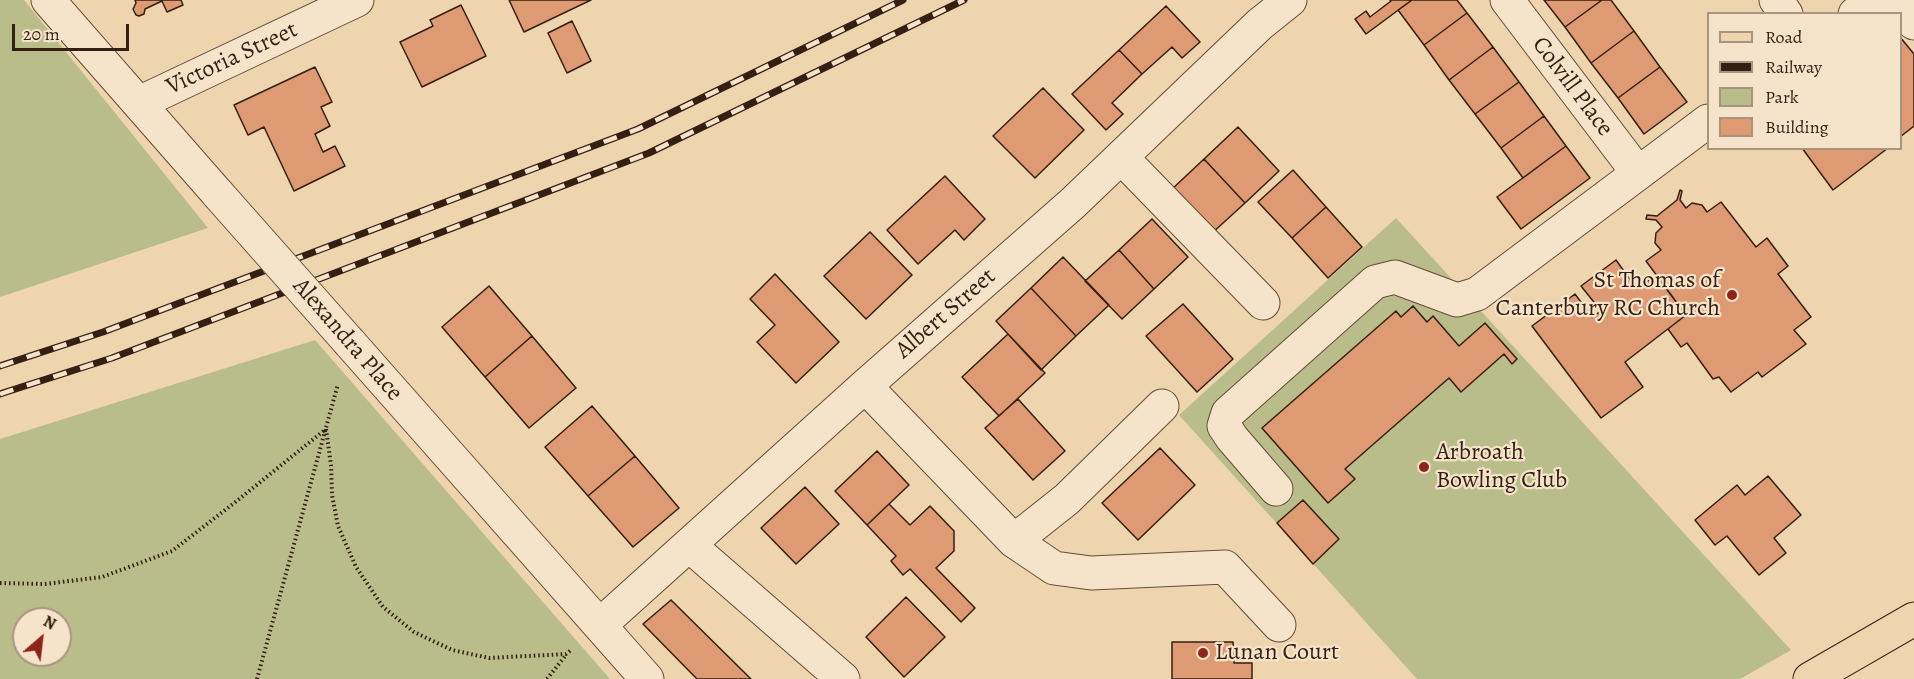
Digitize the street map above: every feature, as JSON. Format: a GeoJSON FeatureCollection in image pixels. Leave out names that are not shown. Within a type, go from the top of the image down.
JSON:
{"type":"FeatureCollection","features":[{"type":"Feature","properties":{"kind":"main road"},"geometry":{"type":"LineString","coordinates":[[1810,679],[1914,619]]}},
{"type":"Feature","properties":{"kind":"street","name":"Alexandra Place"},"geometry":{"type":"LineString","coordinates":[[48,0],[647,679]]}},
{"type":"Feature","properties":{"kind":"street","name":"Victoria Street"},"geometry":{"type":"LineString","coordinates":[[139,103],[357,0]]}},
{"type":"Feature","properties":{"kind":"street","name":"Albert Street"},"geometry":{"type":"LineString","coordinates":[[600,625],[865,386],[1073,203],[1260,24],[1290,0]]}},
{"type":"Feature","properties":{"kind":"street","name":"Colvill Place"},"geometry":{"type":"LineString","coordinates":[[1507,0],[1638,173]]}},
{"type":"Feature","properties":{"kind":"street"},"geometry":{"type":"LineString","coordinates":[[1858,12],[1874,0]]}},
{"type":"Feature","properties":{"kind":"street"},"geometry":{"type":"LineString","coordinates":[[1896,0],[1914,23]]}},
{"type":"Feature","properties":{"kind":"street"},"geometry":{"type":"LineString","coordinates":[[1276,489],[1224,426],[1228,413],[1375,282],[1395,278],[1457,300],[1477,294],[1707,122]]}},
{"type":"Feature","properties":{"kind":"street"},"geometry":{"type":"LineString","coordinates":[[1120,157],[1263,303]]}},
{"type":"Feature","properties":{"kind":"street"},"geometry":{"type":"LineString","coordinates":[[865,386],[1014,541],[1054,568],[1091,573],[1225,567],[1279,625]]}},
{"type":"Feature","properties":{"kind":"street"},"geometry":{"type":"LineString","coordinates":[[1014,541],[1066,499],[1162,406]]}},
{"type":"Feature","properties":{"kind":"street"},"geometry":{"type":"LineString","coordinates":[[689,545],[843,679]]}},
{"type":"Feature","properties":{"kind":"path"},"geometry":{"type":"LineString","coordinates":[[257,679],[350,343]]}},
{"type":"Feature","properties":{"kind":"path"},"geometry":{"type":"LineString","coordinates":[[0,583],[45,584],[102,577],[172,551],[326,429]]}},
{"type":"Feature","properties":{"kind":"path"},"geometry":{"type":"LineString","coordinates":[[326,429],[332,495],[338,526],[356,567],[383,607],[414,632],[452,650],[489,658],[566,654]]}},
{"type":"Feature","properties":{"kind":"path"},"geometry":{"type":"LineString","coordinates":[[547,679],[566,654],[600,625]]}},
{"type":"Feature","properties":{"kind":"green space"},"geometry":{"type":"Polygon","coordinates":[[[0,0],[24,0],[208,228],[0,297],[0,0]]]}},
{"type":"Feature","properties":{"kind":"green space","name":"Arbroath Bowling Club"},"geometry":{"type":"Polygon","coordinates":[[[1396,218],[1791,650],[1740,679],[1417,679],[1179,415],[1396,218]]]}},
{"type":"Feature","properties":{"kind":"green space"},"geometry":{"type":"Polygon","coordinates":[[[315,340],[610,679],[0,679],[0,439],[315,340]]]}},
{"type":"Feature","properties":{"kind":"building"},"geometry":{"type":"Polygon","coordinates":[[[135,0],[181,0],[183,5],[167,12],[162,1],[145,9],[144,14],[139,16],[133,9],[135,0]]]}},
{"type":"Feature","properties":{"kind":"building"},"geometry":{"type":"Polygon","coordinates":[[[509,0],[591,0],[524,32],[509,0]]]}},
{"type":"Feature","properties":{"kind":"building"},"geometry":{"type":"Polygon","coordinates":[[[1390,0],[1412,0],[1366,34],[1355,19],[1366,11],[1370,17],[1390,0]]]}},
{"type":"Feature","properties":{"kind":"building"},"geometry":{"type":"Polygon","coordinates":[[[1412,0],[1457,0],[1467,13],[1424,45],[1398,10],[1412,0]]]}},
{"type":"Feature","properties":{"kind":"building"},"geometry":{"type":"Polygon","coordinates":[[[1544,0],[1602,0],[1565,27],[1544,0]]]}},
{"type":"Feature","properties":{"kind":"building"},"geometry":{"type":"Polygon","coordinates":[[[1602,0],[1611,0],[1634,31],[1591,63],[1565,27],[1602,0]]]}},
{"type":"Feature","properties":{"kind":"building"},"geometry":{"type":"Polygon","coordinates":[[[461,5],[486,56],[422,87],[400,42],[433,26],[430,20],[461,5]]]}},
{"type":"Feature","properties":{"kind":"building"},"geometry":{"type":"Polygon","coordinates":[[[1166,6],[1200,42],[1182,58],[1172,47],[1142,74],[1119,50],[1166,6]]]}},
{"type":"Feature","properties":{"kind":"building"},"geometry":{"type":"Polygon","coordinates":[[[1467,13],[1493,47],[1449,80],[1424,45],[1467,13]]]}},
{"type":"Feature","properties":{"kind":"building"},"geometry":{"type":"Polygon","coordinates":[[[572,21],[591,61],[567,73],[548,33],[572,21]]]}},
{"type":"Feature","properties":{"kind":"building"},"geometry":{"type":"Polygon","coordinates":[[[1634,31],[1660,67],[1618,98],[1591,63],[1634,31]]]}},
{"type":"Feature","properties":{"kind":"building"},"geometry":{"type":"Polygon","coordinates":[[[1902,39],[1914,54],[1914,126],[1902,135],[1902,39]]]}},
{"type":"Feature","properties":{"kind":"building"},"geometry":{"type":"Polygon","coordinates":[[[1493,47],[1519,82],[1475,114],[1449,80],[1493,47]]]}},
{"type":"Feature","properties":{"kind":"building"},"geometry":{"type":"Polygon","coordinates":[[[1119,50],[1142,74],[1112,103],[1123,114],[1106,130],[1072,94],[1119,50]]]}},
{"type":"Feature","properties":{"kind":"building"},"geometry":{"type":"Polygon","coordinates":[[[315,67],[332,102],[321,107],[330,126],[315,134],[323,152],[335,146],[345,166],[294,191],[264,127],[248,135],[234,105],[315,67]]]}},
{"type":"Feature","properties":{"kind":"building"},"geometry":{"type":"Polygon","coordinates":[[[1660,67],[1687,102],[1644,134],[1618,98],[1660,67]]]}},
{"type":"Feature","properties":{"kind":"building"},"geometry":{"type":"Polygon","coordinates":[[[1519,82],[1544,116],[1501,148],[1475,114],[1519,82]]]}},
{"type":"Feature","properties":{"kind":"building"},"geometry":{"type":"Polygon","coordinates":[[[1043,88],[1084,130],[1035,178],[993,136],[1043,88]]]}},
{"type":"Feature","properties":{"kind":"building"},"geometry":{"type":"Polygon","coordinates":[[[1544,116],[1566,146],[1523,178],[1501,148],[1544,116]]]}},
{"type":"Feature","properties":{"kind":"building"},"geometry":{"type":"Polygon","coordinates":[[[1238,127],[1279,171],[1245,203],[1204,159],[1238,127]]]}},
{"type":"Feature","properties":{"kind":"building"},"geometry":{"type":"Polygon","coordinates":[[[1566,146],[1590,178],[1521,229],[1497,197],[1566,146]]]}},
{"type":"Feature","properties":{"kind":"building"},"geometry":{"type":"Polygon","coordinates":[[[1803,150],[1885,150],[1833,190],[1803,150]]]}},
{"type":"Feature","properties":{"kind":"building"},"geometry":{"type":"Polygon","coordinates":[[[1204,159],[1245,203],[1211,234],[1170,191],[1204,159]]]}},
{"type":"Feature","properties":{"kind":"building"},"geometry":{"type":"Polygon","coordinates":[[[1293,170],[1326,207],[1292,238],[1258,202],[1293,170]]]}},
{"type":"Feature","properties":{"kind":"building"},"geometry":{"type":"Polygon","coordinates":[[[945,176],[985,219],[964,240],[955,230],[918,264],[887,230],[945,176]]]}},
{"type":"Feature","properties":{"kind":"building","name":"St Thomas of Canterbury RC Church"},"geometry":{"type":"Polygon","coordinates":[[[1680,190],[1682,191],[1680,200],[1686,208],[1692,203],[1702,205],[1707,212],[1721,202],[1756,247],[1767,238],[1788,266],[1778,274],[1811,317],[1794,330],[1806,344],[1762,377],[1758,372],[1731,392],[1719,377],[1713,379],[1687,343],[1681,347],[1668,329],[1686,315],[1646,261],[1661,250],[1655,243],[1656,233],[1662,227],[1656,220],[1646,219],[1647,215],[1657,216],[1677,200],[1680,190]]]}},
{"type":"Feature","properties":{"kind":"building"},"geometry":{"type":"Polygon","coordinates":[[[1326,207],[1362,247],[1328,278],[1292,238],[1326,207]]]}},
{"type":"Feature","properties":{"kind":"building"},"geometry":{"type":"Polygon","coordinates":[[[1152,219],[1188,257],[1154,289],[1119,250],[1152,219]]]}},
{"type":"Feature","properties":{"kind":"building"},"geometry":{"type":"Polygon","coordinates":[[[870,232],[912,275],[866,319],[824,276],[870,232]]]}},
{"type":"Feature","properties":{"kind":"building"},"geometry":{"type":"Polygon","coordinates":[[[1119,250],[1154,289],[1122,319],[1085,281],[1119,250]]]}},
{"type":"Feature","properties":{"kind":"building"},"geometry":{"type":"Polygon","coordinates":[[[1063,257],[1109,305],[1076,336],[1031,288],[1063,257]]]}},
{"type":"Feature","properties":{"kind":"building"},"geometry":{"type":"Polygon","coordinates":[[[1616,260],[1637,289],[1656,275],[1686,315],[1625,362],[1643,387],[1601,418],[1532,326],[1575,294],[1592,317],[1601,311],[1581,286],[1616,260]]]}},
{"type":"Feature","properties":{"kind":"building"},"geometry":{"type":"Polygon","coordinates":[[[775,274],[839,342],[796,383],[757,342],[775,325],[750,299],[775,274]]]}},
{"type":"Feature","properties":{"kind":"building"},"geometry":{"type":"Polygon","coordinates":[[[489,286],[532,336],[485,377],[442,327],[489,286]]]}},
{"type":"Feature","properties":{"kind":"building"},"geometry":{"type":"Polygon","coordinates":[[[1031,288],[1076,336],[1041,370],[996,321],[1031,288]]]}},
{"type":"Feature","properties":{"kind":"building"},"geometry":{"type":"Polygon","coordinates":[[[1183,304],[1233,359],[1197,392],[1146,336],[1183,304]]]}},
{"type":"Feature","properties":{"kind":"building"},"geometry":{"type":"Polygon","coordinates":[[[1413,306],[1427,322],[1433,316],[1459,346],[1485,323],[1517,359],[1512,364],[1504,354],[1461,392],[1449,378],[1345,469],[1355,479],[1328,503],[1262,428],[1396,311],[1401,317],[1413,306]]]}},
{"type":"Feature","properties":{"kind":"building"},"geometry":{"type":"Polygon","coordinates":[[[1008,334],[1045,373],[999,416],[962,377],[1008,334]]]}},
{"type":"Feature","properties":{"kind":"building"},"geometry":{"type":"Polygon","coordinates":[[[532,336],[576,388],[529,428],[485,377],[532,336]]]}},
{"type":"Feature","properties":{"kind":"building"},"geometry":{"type":"Polygon","coordinates":[[[1018,399],[1065,451],[1033,480],[985,428],[1018,399]]]}},
{"type":"Feature","properties":{"kind":"building"},"geometry":{"type":"Polygon","coordinates":[[[592,406],[635,456],[588,496],[545,447],[592,406]]]}},
{"type":"Feature","properties":{"kind":"building"},"geometry":{"type":"Polygon","coordinates":[[[1160,448],[1195,485],[1138,540],[1102,503],[1160,448]]]}},
{"type":"Feature","properties":{"kind":"building"},"geometry":{"type":"Polygon","coordinates":[[[877,451],[909,485],[867,525],[835,491],[877,451]]]}},
{"type":"Feature","properties":{"kind":"building"},"geometry":{"type":"Polygon","coordinates":[[[635,456],[679,508],[633,547],[588,496],[635,456]]]}},
{"type":"Feature","properties":{"kind":"building"},"geometry":{"type":"Polygon","coordinates":[[[1768,476],[1801,515],[1774,538],[1786,553],[1759,575],[1727,536],[1715,545],[1695,520],[1737,485],[1745,495],[1768,476]]]}},
{"type":"Feature","properties":{"kind":"building"},"geometry":{"type":"Polygon","coordinates":[[[805,487],[839,524],[796,564],[761,528],[805,487]]]}},
{"type":"Feature","properties":{"kind":"building"},"geometry":{"type":"Polygon","coordinates":[[[1303,500],[1339,539],[1313,564],[1277,523],[1303,500]]]}},
{"type":"Feature","properties":{"kind":"building"},"geometry":{"type":"Polygon","coordinates":[[[889,504],[910,525],[930,506],[954,531],[954,551],[936,568],[975,608],[961,622],[910,569],[903,575],[891,561],[896,556],[867,525],[889,504]]]}},
{"type":"Feature","properties":{"kind":"building"},"geometry":{"type":"Polygon","coordinates":[[[906,597],[945,637],[904,677],[866,637],[906,597]]]}},
{"type":"Feature","properties":{"kind":"building"},"geometry":{"type":"Polygon","coordinates":[[[671,600],[751,679],[697,679],[643,624],[671,600]]]}},
{"type":"Feature","properties":{"kind":"building","name":"Lunan Court"},"geometry":{"type":"Polygon","coordinates":[[[1172,642],[1233,642],[1234,663],[1252,663],[1252,679],[1172,679],[1172,642]]]}},
{"type":"Feature","properties":{"kind":"railway"},"geometry":{"type":"LineString","coordinates":[[0,366],[103,332],[638,129],[903,0]]}},
{"type":"Feature","properties":{"kind":"railway"},"geometry":{"type":"LineString","coordinates":[[0,394],[112,358],[649,153],[964,0]]}},
{"type":"Feature","properties":{"kind":"place","name":"St Thomas of Canterbury RC Church"},"geometry":{"type":"Point","coordinates":[1732,295]}},
{"type":"Feature","properties":{"kind":"place","name":"Arbroath Bowling Club"},"geometry":{"type":"Point","coordinates":[1424,467]}},
{"type":"Feature","properties":{"kind":"place","name":"Lunan Court"},"geometry":{"type":"Point","coordinates":[1203,653]}}]}
